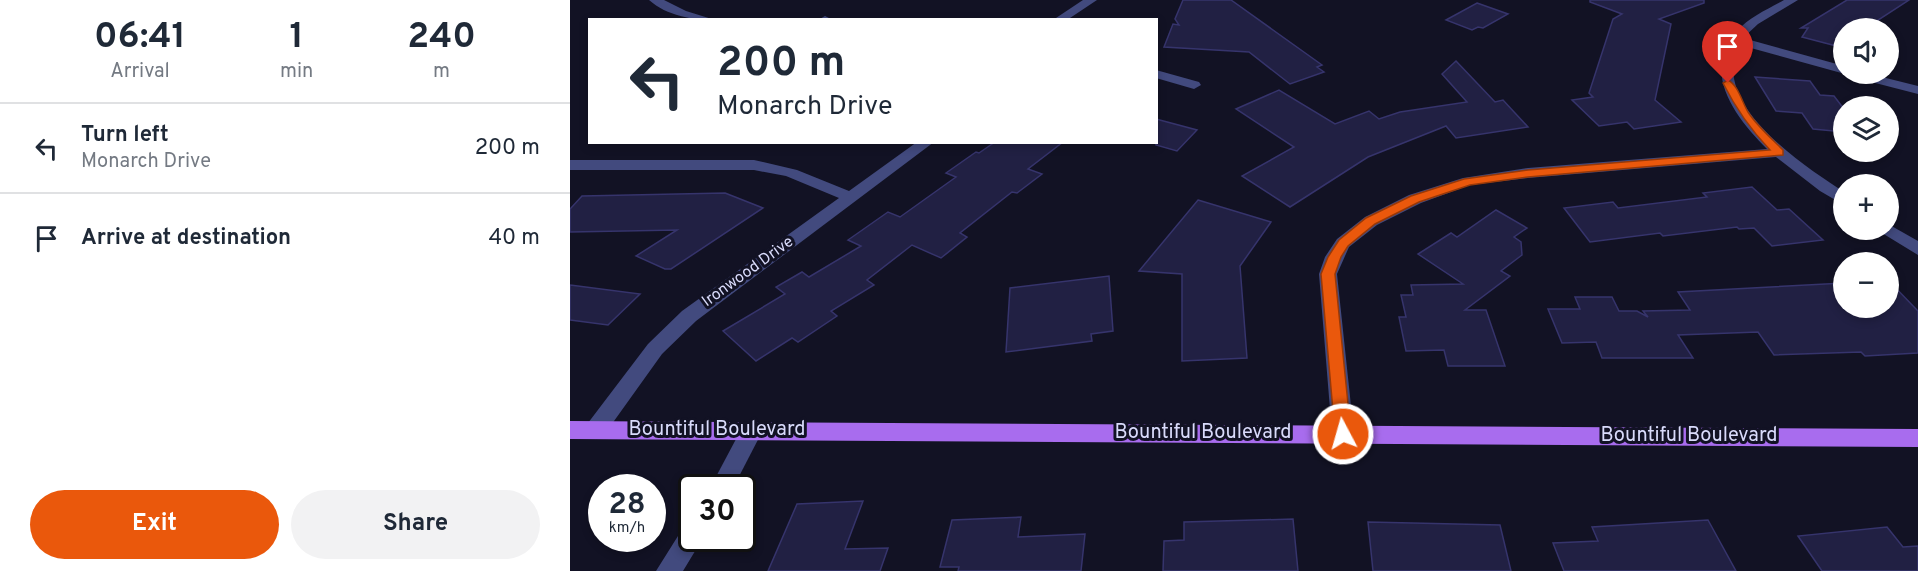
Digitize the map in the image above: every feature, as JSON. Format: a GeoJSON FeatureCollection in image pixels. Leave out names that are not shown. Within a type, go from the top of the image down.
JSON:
{"type":"FeatureCollection","features":[{"type":"Feature","properties":{"kind":"main road","name":"Bountiful Boulevard"},"geometry":{"type":"LineString","coordinates":[[570,430],[1918,438]]}},
{"type":"Feature","properties":{"kind":"street"},"geometry":{"type":"LineString","coordinates":[[655,0],[682,13],[702,18]]}},
{"type":"Feature","properties":{"kind":"street"},"geometry":{"type":"LineString","coordinates":[[1061,18],[1090,0]]}},
{"type":"Feature","properties":{"kind":"street"},"geometry":{"type":"LineString","coordinates":[[1792,0],[1751,25],[1736,40],[1727,56],[1726,68],[1734,98],[1756,129],[1779,152],[1833,192]]}},
{"type":"Feature","properties":{"kind":"street"},"geometry":{"type":"LineString","coordinates":[[1736,40],[1833,67]]}},
{"type":"Feature","properties":{"kind":"street"},"geometry":{"type":"LineString","coordinates":[[1158,75],[1194,85]]}},
{"type":"Feature","properties":{"kind":"street"},"geometry":{"type":"LineString","coordinates":[[1895,84],[1918,90]]}},
{"type":"Feature","properties":{"kind":"street","name":"Ironwood Drive"},"geometry":{"type":"LineString","coordinates":[[596,429],[655,349],[689,316],[924,144]]}},
{"type":"Feature","properties":{"kind":"street"},"geometry":{"type":"LineString","coordinates":[[1343,434],[1328,274],[1334,257],[1343,243],[1371,221],[1441,189],[1478,180],[1528,173],[1779,152]]}},
{"type":"Feature","properties":{"kind":"street"},"geometry":{"type":"LineString","coordinates":[[570,165],[729,163],[762,165],[805,177],[850,198]]}},
{"type":"Feature","properties":{"kind":"street"},"geometry":{"type":"LineString","coordinates":[[1899,236],[1918,249]]}},
{"type":"Feature","properties":{"kind":"street"},"geometry":{"type":"LineString","coordinates":[[728,474],[752,430]]}},
{"type":"Feature","properties":{"kind":"street"},"geometry":{"type":"LineString","coordinates":[[668,571],[681,552]]}},
{"type":"Feature","properties":{"kind":"building"},"geometry":{"type":"Polygon","coordinates":[[[1183,0],[1231,0],[1322,65],[1317,67],[1324,72],[1290,84],[1249,52],[1164,47],[1173,24],[1179,25],[1175,19],[1183,0]]]}},
{"type":"Feature","properties":{"kind":"building"},"geometry":{"type":"Polygon","coordinates":[[[1590,0],[1704,0],[1704,3],[1659,19],[1671,24],[1655,100],[1681,122],[1634,129],[1627,122],[1599,126],[1572,100],[1593,97],[1589,93],[1613,19],[1622,14],[1590,2],[1590,0]]]}},
{"type":"Feature","properties":{"kind":"building"},"geometry":{"type":"Polygon","coordinates":[[[1847,0],[1909,0],[1881,18],[1833,18],[1833,45],[1802,37],[1808,28],[1801,28],[1847,0]]]}},
{"type":"Feature","properties":{"kind":"building"},"geometry":{"type":"Polygon","coordinates":[[[1477,3],[1508,14],[1483,28],[1478,27],[1472,30],[1446,20],[1477,3]]]}},
{"type":"Feature","properties":{"kind":"building"},"geometry":{"type":"Polygon","coordinates":[[[1456,61],[1495,102],[1503,100],[1528,127],[1456,138],[1446,126],[1368,157],[1290,207],[1242,176],[1294,147],[1236,109],[1279,90],[1335,124],[1369,111],[1379,119],[1400,112],[1467,102],[1442,74],[1456,61]]]}},
{"type":"Feature","properties":{"kind":"building"},"geometry":{"type":"Polygon","coordinates":[[[1755,77],[1810,81],[1820,95],[1834,96],[1833,131],[1813,129],[1802,113],[1776,111],[1755,77]]]}},
{"type":"Feature","properties":{"kind":"building"},"geometry":{"type":"Polygon","coordinates":[[[1158,120],[1197,130],[1177,151],[1156,145],[1158,144],[1158,120]]]}},
{"type":"Feature","properties":{"kind":"building"},"geometry":{"type":"Polygon","coordinates":[[[992,144],[1060,144],[1028,169],[1042,174],[1017,193],[1012,192],[960,233],[967,237],[941,258],[912,245],[867,280],[874,285],[831,311],[837,316],[798,342],[792,338],[756,361],[723,331],[785,294],[776,287],[802,272],[809,277],[861,246],[848,240],[888,212],[900,217],[956,177],[946,173],[976,152],[979,153],[992,144]]]}},
{"type":"Feature","properties":{"kind":"building"},"geometry":{"type":"Polygon","coordinates":[[[1752,187],[1777,210],[1789,209],[1823,240],[1772,246],[1754,228],[1739,229],[1737,227],[1663,236],[1660,233],[1590,242],[1564,208],[1613,202],[1618,208],[1707,197],[1703,193],[1752,187]]]}},
{"type":"Feature","properties":{"kind":"building"},"geometry":{"type":"Polygon","coordinates":[[[725,193],[763,208],[671,269],[665,269],[636,256],[677,230],[570,232],[570,209],[582,196],[725,193]]]}},
{"type":"Feature","properties":{"kind":"building"},"geometry":{"type":"Polygon","coordinates":[[[1198,200],[1271,222],[1240,266],[1247,358],[1182,361],[1182,274],[1139,271],[1198,200]]]}},
{"type":"Feature","properties":{"kind":"building"},"geometry":{"type":"Polygon","coordinates":[[[1496,210],[1527,228],[1514,237],[1521,242],[1522,255],[1501,271],[1510,276],[1465,310],[1486,310],[1505,366],[1448,366],[1444,350],[1406,351],[1399,317],[1406,317],[1401,295],[1413,295],[1411,285],[1463,284],[1418,254],[1451,233],[1457,237],[1496,210]]]}},
{"type":"Feature","properties":{"kind":"building"},"geometry":{"type":"Polygon","coordinates":[[[1109,276],[1113,331],[1091,334],[1092,341],[1006,352],[1010,288],[1109,276]]]}},
{"type":"Feature","properties":{"kind":"building"},"geometry":{"type":"Polygon","coordinates":[[[1833,284],[1833,318],[1899,318],[1899,291],[1918,311],[1918,353],[1865,356],[1861,352],[1774,355],[1758,332],[1678,335],[1693,358],[1602,358],[1596,342],[1562,343],[1548,309],[1580,309],[1575,297],[1612,297],[1619,311],[1637,311],[1648,317],[1643,311],[1690,310],[1678,292],[1833,284]]]}},
{"type":"Feature","properties":{"kind":"building"},"geometry":{"type":"Polygon","coordinates":[[[570,285],[640,294],[608,325],[570,320],[570,285]]]}},
{"type":"Feature","properties":{"kind":"building"},"geometry":{"type":"Polygon","coordinates":[[[863,501],[845,549],[888,548],[880,571],[768,571],[797,504],[863,501]]]}},
{"type":"Feature","properties":{"kind":"building"},"geometry":{"type":"Polygon","coordinates":[[[1021,517],[1018,537],[1085,534],[1081,571],[958,571],[959,567],[940,567],[952,520],[1021,517]]]}},
{"type":"Feature","properties":{"kind":"building"},"geometry":{"type":"Polygon","coordinates":[[[1293,519],[1298,571],[1163,571],[1164,541],[1184,540],[1184,522],[1293,519]]]}},
{"type":"Feature","properties":{"kind":"building"},"geometry":{"type":"Polygon","coordinates":[[[1708,520],[1736,571],[1564,571],[1553,543],[1598,541],[1592,527],[1708,520]]]}},
{"type":"Feature","properties":{"kind":"building"},"geometry":{"type":"Polygon","coordinates":[[[1368,522],[1500,525],[1511,571],[1373,571],[1368,522]]]}},
{"type":"Feature","properties":{"kind":"building"},"geometry":{"type":"Polygon","coordinates":[[[1887,527],[1903,547],[1918,546],[1918,571],[1822,571],[1798,536],[1887,527]]]}},
{"type":"Feature","properties":{"kind":"route"},"geometry":{"type":"LineString","coordinates":[[1343,434],[1328,274],[1334,257],[1343,243],[1355,232],[1371,221],[1415,199],[1468,181],[1528,173],[1779,152],[1744,113],[1728,83]]}}]}
